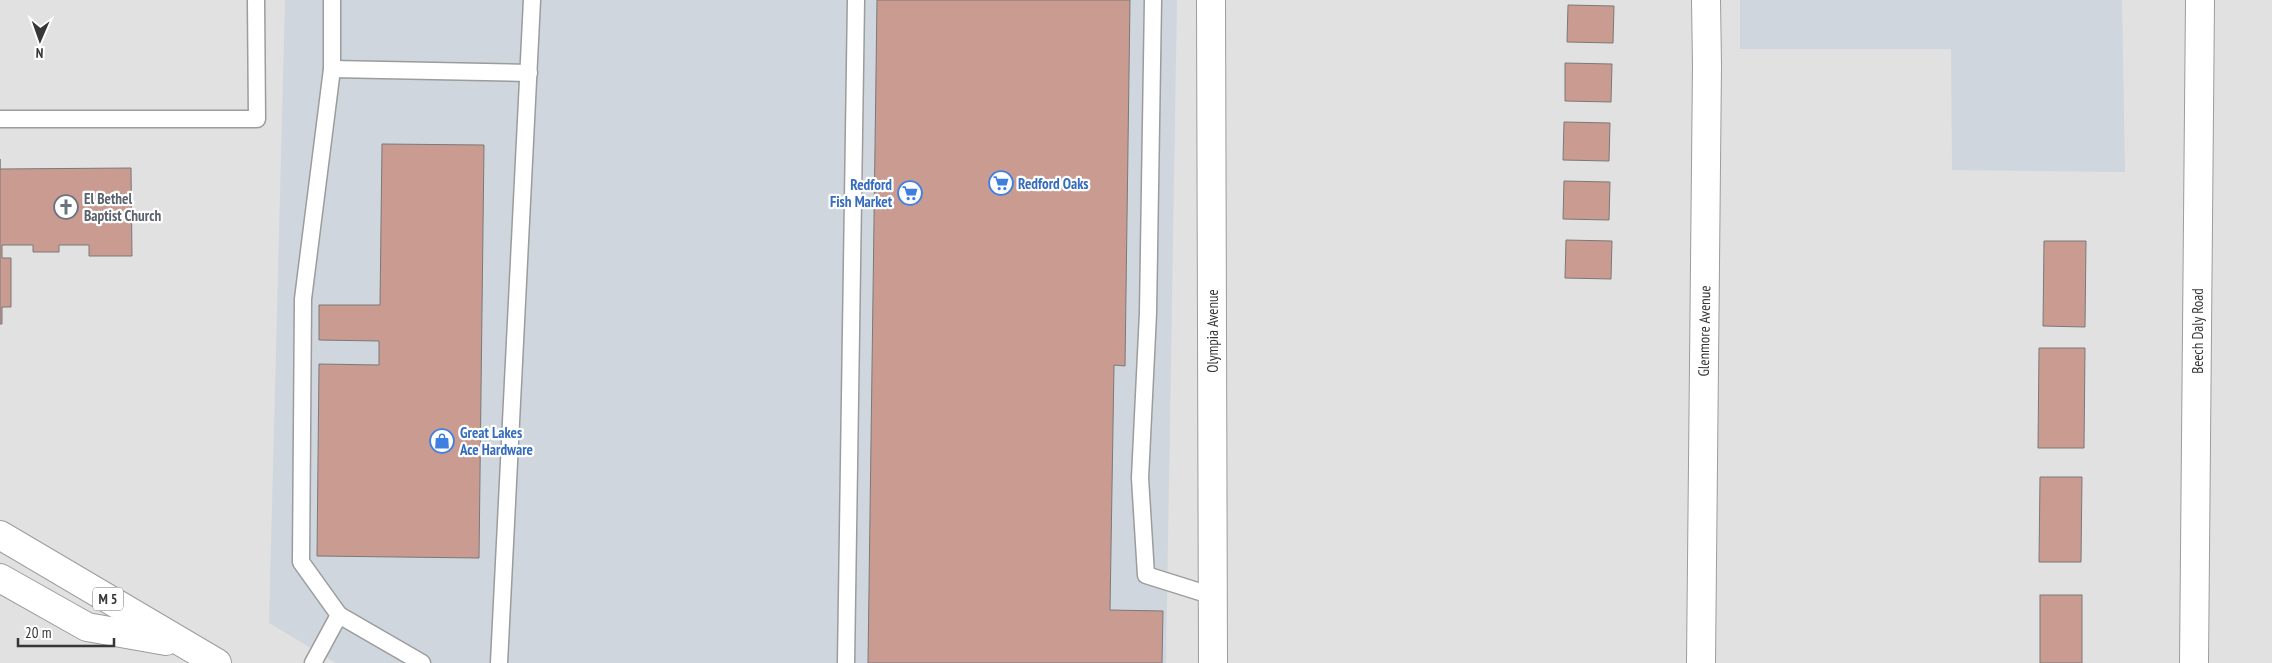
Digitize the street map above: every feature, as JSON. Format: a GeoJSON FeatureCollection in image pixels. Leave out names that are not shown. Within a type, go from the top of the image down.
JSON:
{"type":"FeatureCollection","features":[{"type":"Feature","properties":{"kind":"street","name":"Olympia Avenue"},"geometry":{"type":"LineString","coordinates":[[1211,0],[1213,663]]}},
{"type":"Feature","properties":{"kind":"street","name":"Glenmore Avenue"},"geometry":{"type":"LineString","coordinates":[[1701,663],[1707,85],[1706,0]]}},
{"type":"Feature","properties":{"kind":"street","name":"Beech Daly Road"},"geometry":{"type":"LineString","coordinates":[[2194,663],[2200,0]]}},
{"type":"Feature","properties":{"kind":"street","name":"M 5"},"geometry":{"type":"LineString","coordinates":[[0,536],[217,663]]}},
{"type":"Feature","properties":{"kind":"street"},"geometry":{"type":"LineString","coordinates":[[0,578],[87,627],[184,644]]}},
{"type":"Feature","properties":{"kind":"lane"},"geometry":{"type":"LineString","coordinates":[[0,119],[258,118],[256,0]]}},
{"type":"Feature","properties":{"kind":"lane"},"geometry":{"type":"LineString","coordinates":[[332,0],[332,68],[303,299],[301,562],[339,615],[422,663]]}},
{"type":"Feature","properties":{"kind":"lane"},"geometry":{"type":"LineString","coordinates":[[498,663],[532,0]]}},
{"type":"Feature","properties":{"kind":"lane"},"geometry":{"type":"LineString","coordinates":[[846,663],[856,0]]}},
{"type":"Feature","properties":{"kind":"lane"},"geometry":{"type":"LineString","coordinates":[[1153,0],[1148,313],[1140,478],[1146,575],[1213,596]]}},
{"type":"Feature","properties":{"kind":"lane"},"geometry":{"type":"LineString","coordinates":[[332,68],[529,73]]}},
{"type":"Feature","properties":{"kind":"lane"},"geometry":{"type":"LineString","coordinates":[[314,663],[339,615]]}},
{"type":"Feature","properties":{"kind":"shaded area","name":"Redford Oaks"},"geometry":{"type":"Polygon","coordinates":[[[285,0],[1177,0],[1166,663],[336,663],[269,623],[285,0]]]}},
{"type":"Feature","properties":{"kind":"shaded area"},"geometry":{"type":"Polygon","coordinates":[[[1740,0],[2122,0],[2125,172],[1952,170],[1951,49],[1740,49],[1740,0]]]}},
{"type":"Feature","properties":{"kind":"building","name":"Redford Oaks"},"geometry":{"type":"Polygon","coordinates":[[[877,0],[1130,0],[1125,366],[1114,365],[1110,610],[1163,611],[1162,663],[868,663],[877,0]]]}},
{"type":"Feature","properties":{"kind":"building"},"geometry":{"type":"Polygon","coordinates":[[[1568,5],[1614,6],[1613,43],[1567,42],[1568,5]]]}},
{"type":"Feature","properties":{"kind":"building"},"geometry":{"type":"Polygon","coordinates":[[[1565,63],[1612,64],[1611,102],[1565,101],[1565,63]]]}},
{"type":"Feature","properties":{"kind":"building"},"geometry":{"type":"Polygon","coordinates":[[[1564,122],[1610,123],[1609,161],[1563,160],[1564,122]]]}},
{"type":"Feature","properties":{"kind":"building"},"geometry":{"type":"Polygon","coordinates":[[[382,144],[484,145],[479,558],[317,556],[319,364],[379,365],[379,341],[319,340],[319,305],[380,305],[382,144]]]}},
{"type":"Feature","properties":{"kind":"building","name":"El Bethel Baptist Church"},"geometry":{"type":"Polygon","coordinates":[[[131,168],[132,256],[89,256],[89,245],[59,245],[59,252],[33,252],[33,245],[2,245],[2,258],[11,258],[11,307],[2,307],[2,324],[0,324],[0,169],[131,168]]]}},
{"type":"Feature","properties":{"kind":"building"},"geometry":{"type":"Polygon","coordinates":[[[1564,181],[1610,182],[1609,220],[1563,219],[1564,181]]]}},
{"type":"Feature","properties":{"kind":"building"},"geometry":{"type":"Polygon","coordinates":[[[1566,240],[1612,241],[1611,279],[1565,278],[1566,240]]]}},
{"type":"Feature","properties":{"kind":"building"},"geometry":{"type":"Polygon","coordinates":[[[2044,241],[2086,241],[2085,327],[2043,326],[2044,241]]]}},
{"type":"Feature","properties":{"kind":"building"},"geometry":{"type":"Polygon","coordinates":[[[2039,348],[2085,348],[2084,448],[2038,448],[2039,348]]]}},
{"type":"Feature","properties":{"kind":"building"},"geometry":{"type":"Polygon","coordinates":[[[2040,477],[2082,477],[2081,562],[2039,562],[2040,477]]]}},
{"type":"Feature","properties":{"kind":"building"},"geometry":{"type":"Polygon","coordinates":[[[2040,595],[2082,595],[2082,663],[2040,663],[2040,595]]]}},
{"type":"Feature","properties":{"kind":"place","name":"Redford Oaks"},"geometry":{"type":"Point","coordinates":[1001,183]}},
{"type":"Feature","properties":{"kind":"place","name":"Redford Fish Market"},"geometry":{"type":"Point","coordinates":[910,193]}},
{"type":"Feature","properties":{"kind":"place","name":"El Bethel Baptist Church"},"geometry":{"type":"Point","coordinates":[66,207]}},
{"type":"Feature","properties":{"kind":"place","name":"Great Lakes Ace Hardware"},"geometry":{"type":"Point","coordinates":[442,441]}}]}
